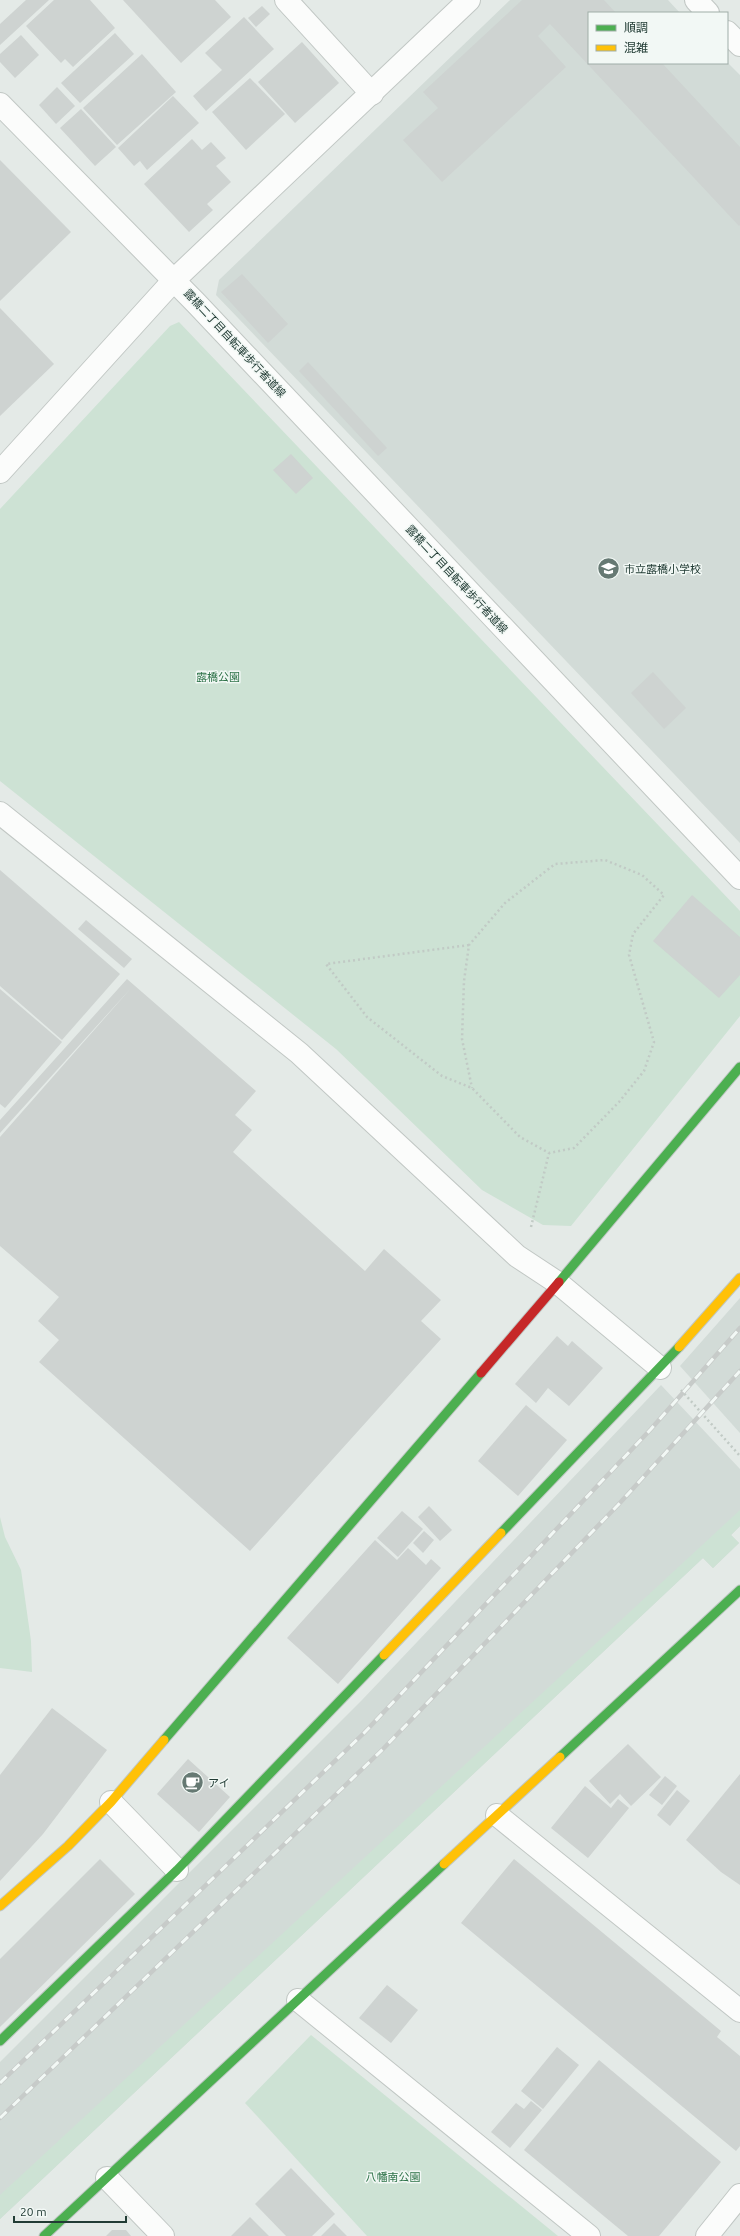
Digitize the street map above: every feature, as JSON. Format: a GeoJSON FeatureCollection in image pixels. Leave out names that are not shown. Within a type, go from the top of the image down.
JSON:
{"type":"FeatureCollection","features":[{"type":"Feature","properties":{"kind":"street"},"geometry":{"type":"LineString","coordinates":[[286,0],[372,94]]}},
{"type":"Feature","properties":{"kind":"street"},"geometry":{"type":"LineString","coordinates":[[0,472],[174,280],[372,94],[469,0]]}},
{"type":"Feature","properties":{"kind":"street"},"geometry":{"type":"LineString","coordinates":[[696,0],[707,12]]}},
{"type":"Feature","properties":{"kind":"street"},"geometry":{"type":"LineString","coordinates":[[728,33],[740,45]]}},
{"type":"Feature","properties":{"kind":"street","name":"露橋二丁目自転車歩行者道線"},"geometry":{"type":"LineString","coordinates":[[0,104],[174,280],[740,878]]}},
{"type":"Feature","properties":{"kind":"street"},"geometry":{"type":"LineString","coordinates":[[0,813],[299,1053],[517,1256],[558,1283],[660,1368]]}},
{"type":"Feature","properties":{"kind":"street"},"geometry":{"type":"LineString","coordinates":[[0,1906],[68,1846],[112,1802],[558,1283],[740,1067]]}},
{"type":"Feature","properties":{"kind":"street"},"geometry":{"type":"LineString","coordinates":[[0,2041],[177,1870],[660,1368],[740,1278]]}},
{"type":"Feature","properties":{"kind":"street"},"geometry":{"type":"LineString","coordinates":[[44,2236],[740,1590]]}},
{"type":"Feature","properties":{"kind":"street"},"geometry":{"type":"LineString","coordinates":[[112,1802],[177,1870]]}},
{"type":"Feature","properties":{"kind":"street"},"geometry":{"type":"LineString","coordinates":[[497,1814],[740,2011]]}},
{"type":"Feature","properties":{"kind":"street"},"geometry":{"type":"LineString","coordinates":[[298,2000],[589,2236]]}},
{"type":"Feature","properties":{"kind":"street"},"geometry":{"type":"LineString","coordinates":[[107,2178],[163,2236]]}},
{"type":"Feature","properties":{"kind":"street"},"geometry":{"type":"LineString","coordinates":[[707,2236],[740,2195]]}},
{"type":"Feature","properties":{"kind":"path"},"geometry":{"type":"LineString","coordinates":[[469,945],[326,964],[367,1017],[442,1076],[472,1088],[520,1137],[549,1153],[574,1148],[619,1102],[644,1071],[654,1042],[629,955],[633,934],[664,895],[642,876],[605,860],[556,864],[505,903],[469,945],[464,981],[462,1039],[472,1088]]}},
{"type":"Feature","properties":{"kind":"path"},"geometry":{"type":"LineString","coordinates":[[517,1256],[532,1225],[549,1153]]}},
{"type":"Feature","properties":{"kind":"path"},"geometry":{"type":"LineString","coordinates":[[660,1368],[740,1456]]}},
{"type":"Feature","properties":{"kind":"shaded area","name":"市立露橋小学校"},"geometry":{"type":"Polygon","coordinates":[[[510,0],[668,0],[679,12],[588,12],[588,64],[728,63],[740,75],[740,843],[216,295],[219,280],[510,0]]]}},
{"type":"Feature","properties":{"kind":"shaded area"},"geometry":{"type":"Polygon","coordinates":[[[740,1298],[740,1433],[680,1366],[740,1298]]]}},
{"type":"Feature","properties":{"kind":"shaded area"},"geometry":{"type":"Polygon","coordinates":[[[661,1385],[740,1469],[740,1526],[731,1535],[739,1543],[713,1568],[703,1558],[0,2219],[0,2062],[362,1700],[661,1385]]]}},
{"type":"Feature","properties":{"kind":"green space","name":"露橋公園"},"geometry":{"type":"Polygon","coordinates":[[[179,322],[740,911],[740,1016],[571,1226],[543,1225],[482,1190],[336,1049],[0,781],[0,509],[170,326],[179,322]]]}},
{"type":"Feature","properties":{"kind":"green space"},"geometry":{"type":"Polygon","coordinates":[[[740,1510],[740,1526],[731,1535],[739,1543],[713,1568],[703,1558],[0,2219],[0,2195],[740,1510]]]}},
{"type":"Feature","properties":{"kind":"green space"},"geometry":{"type":"Polygon","coordinates":[[[0,1517],[5,1537],[21,1570],[31,1641],[32,1672],[0,1668],[0,1517]]]}},
{"type":"Feature","properties":{"kind":"green space","name":"八幡南公園"},"geometry":{"type":"Polygon","coordinates":[[[311,2035],[558,2236],[367,2236],[245,2103],[311,2035]]]}},
{"type":"Feature","properties":{"kind":"building"},"geometry":{"type":"Polygon","coordinates":[[[26,0],[49,0],[0,45],[0,24],[26,0]]]}},
{"type":"Feature","properties":{"kind":"building"},"geometry":{"type":"Polygon","coordinates":[[[54,0],[90,0],[115,28],[73,67],[65,59],[61,63],[26,26],[54,0]]]}},
{"type":"Feature","properties":{"kind":"building"},"geometry":{"type":"Polygon","coordinates":[[[123,0],[215,0],[231,17],[181,63],[123,0]]]}},
{"type":"Feature","properties":{"kind":"building"},"geometry":{"type":"Polygon","coordinates":[[[522,0],[604,0],[615,12],[588,12],[588,64],[663,64],[740,147],[740,225],[739,226],[550,24],[538,36],[566,67],[442,182],[403,140],[438,108],[423,92],[522,0]]]}},
{"type":"Feature","properties":{"kind":"building"},"geometry":{"type":"Polygon","coordinates":[[[262,6],[270,14],[256,27],[248,18],[262,6]]]}},
{"type":"Feature","properties":{"kind":"building"},"geometry":{"type":"Polygon","coordinates":[[[244,17],[274,49],[206,111],[193,96],[222,70],[205,53],[244,17]]]}},
{"type":"Feature","properties":{"kind":"building"},"geometry":{"type":"Polygon","coordinates":[[[115,33],[134,54],[80,103],[61,83],[115,33]]]}},
{"type":"Feature","properties":{"kind":"building"},"geometry":{"type":"Polygon","coordinates":[[[21,35],[39,55],[15,78],[0,62],[0,54],[21,35]]]}},
{"type":"Feature","properties":{"kind":"building"},"geometry":{"type":"Polygon","coordinates":[[[302,42],[339,83],[295,123],[258,82],[302,42]]]}},
{"type":"Feature","properties":{"kind":"building"},"geometry":{"type":"Polygon","coordinates":[[[142,54],[176,92],[117,145],[83,108],[142,54]]]}},
{"type":"Feature","properties":{"kind":"building"},"geometry":{"type":"Polygon","coordinates":[[[250,78],[285,114],[246,150],[212,112],[250,78]]]}},
{"type":"Feature","properties":{"kind":"building"},"geometry":{"type":"Polygon","coordinates":[[[57,87],[75,106],[56,124],[39,105],[57,87]]]}},
{"type":"Feature","properties":{"kind":"building"},"geometry":{"type":"Polygon","coordinates":[[[173,96],[199,123],[147,170],[140,161],[134,166],[118,148],[173,96]]]}},
{"type":"Feature","properties":{"kind":"building"},"geometry":{"type":"Polygon","coordinates":[[[81,109],[116,147],[95,166],[60,128],[81,109]]]}},
{"type":"Feature","properties":{"kind":"building"},"geometry":{"type":"Polygon","coordinates":[[[192,139],[202,150],[211,142],[226,158],[216,166],[231,182],[207,204],[213,210],[189,232],[144,184],[192,139]]]}},
{"type":"Feature","properties":{"kind":"building"},"geometry":{"type":"Polygon","coordinates":[[[0,160],[71,232],[0,301],[0,160]]]}},
{"type":"Feature","properties":{"kind":"building"},"geometry":{"type":"Polygon","coordinates":[[[242,274],[288,324],[268,343],[221,292],[242,274]]]}},
{"type":"Feature","properties":{"kind":"building"},"geometry":{"type":"Polygon","coordinates":[[[0,308],[54,364],[0,416],[0,308]]]}},
{"type":"Feature","properties":{"kind":"building"},"geometry":{"type":"Polygon","coordinates":[[[308,362],[387,448],[378,456],[299,371],[308,362]]]}},
{"type":"Feature","properties":{"kind":"building"},"geometry":{"type":"Polygon","coordinates":[[[291,454],[313,478],[296,494],[273,470],[291,454]]]}},
{"type":"Feature","properties":{"kind":"building"},"geometry":{"type":"Polygon","coordinates":[[[653,672],[686,708],[664,729],[631,693],[653,672]]]}},
{"type":"Feature","properties":{"kind":"building"},"geometry":{"type":"Polygon","coordinates":[[[0,870],[120,974],[62,1040],[0,986],[0,870]]]}},
{"type":"Feature","properties":{"kind":"building"},"geometry":{"type":"Polygon","coordinates":[[[692,895],[740,937],[740,975],[719,998],[653,941],[692,895]]]}},
{"type":"Feature","properties":{"kind":"building"},"geometry":{"type":"Polygon","coordinates":[[[86,920],[132,959],[124,968],[78,929],[86,920]]]}},
{"type":"Feature","properties":{"kind":"building"},"geometry":{"type":"Polygon","coordinates":[[[127,979],[256,1091],[235,1115],[252,1130],[233,1152],[365,1271],[384,1249],[441,1300],[421,1321],[441,1339],[250,1551],[39,1362],[59,1340],[38,1321],[59,1297],[0,1246],[0,1137],[132,987],[0,1133],[0,1120],[127,979]]]}},
{"type":"Feature","properties":{"kind":"building"},"geometry":{"type":"Polygon","coordinates":[[[0,989],[62,1042],[5,1108],[0,1104],[0,989]]]}},
{"type":"Feature","properties":{"kind":"building"},"geometry":{"type":"Polygon","coordinates":[[[557,1336],[568,1346],[572,1341],[603,1368],[569,1406],[548,1388],[536,1403],[515,1384],[557,1336]]]}},
{"type":"Feature","properties":{"kind":"building"},"geometry":{"type":"Polygon","coordinates":[[[526,1405],[567,1440],[518,1496],[478,1461],[526,1405]]]}},
{"type":"Feature","properties":{"kind":"building"},"geometry":{"type":"Polygon","coordinates":[[[429,1506],[452,1530],[440,1541],[418,1517],[429,1506]]]}},
{"type":"Feature","properties":{"kind":"building"},"geometry":{"type":"Polygon","coordinates":[[[402,1511],[423,1529],[398,1557],[377,1538],[402,1511]]]}},
{"type":"Feature","properties":{"kind":"building"},"geometry":{"type":"Polygon","coordinates":[[[424,1531],[434,1540],[423,1553],[413,1543],[424,1531]]]}},
{"type":"Feature","properties":{"kind":"building"},"geometry":{"type":"Polygon","coordinates":[[[375,1540],[397,1560],[408,1548],[426,1565],[431,1559],[441,1568],[338,1684],[287,1638],[375,1540]]]}},
{"type":"Feature","properties":{"kind":"building"},"geometry":{"type":"Polygon","coordinates":[[[52,1708],[107,1750],[43,1834],[0,1881],[0,1775],[52,1708]]]}},
{"type":"Feature","properties":{"kind":"building"},"geometry":{"type":"Polygon","coordinates":[[[628,1744],[661,1777],[631,1806],[620,1794],[610,1804],[589,1781],[628,1744]]]}},
{"type":"Feature","properties":{"kind":"building"},"geometry":{"type":"Polygon","coordinates":[[[188,1759],[230,1797],[199,1832],[157,1794],[188,1759]]]}},
{"type":"Feature","properties":{"kind":"building"},"geometry":{"type":"Polygon","coordinates":[[[740,1774],[740,1885],[721,1872],[686,1840],[740,1774]]]}},
{"type":"Feature","properties":{"kind":"building"},"geometry":{"type":"Polygon","coordinates":[[[665,1776],[677,1786],[662,1805],[649,1795],[665,1776]]]}},
{"type":"Feature","properties":{"kind":"building"},"geometry":{"type":"Polygon","coordinates":[[[585,1786],[611,1808],[618,1799],[629,1808],[588,1858],[551,1828],[585,1786]]]}},
{"type":"Feature","properties":{"kind":"building"},"geometry":{"type":"Polygon","coordinates":[[[677,1790],[690,1801],[670,1826],[657,1815],[677,1790]]]}},
{"type":"Feature","properties":{"kind":"building"},"geometry":{"type":"Polygon","coordinates":[[[100,1859],[135,1894],[0,2027],[0,1959],[100,1859]]]}},
{"type":"Feature","properties":{"kind":"building"},"geometry":{"type":"Polygon","coordinates":[[[514,1859],[721,2031],[717,2037],[740,2056],[740,2146],[736,2151],[461,1923],[514,1859]]]}},
{"type":"Feature","properties":{"kind":"building"},"geometry":{"type":"Polygon","coordinates":[[[387,1985],[418,2010],[391,2043],[359,2018],[387,1985]]]}},
{"type":"Feature","properties":{"kind":"building"},"geometry":{"type":"Polygon","coordinates":[[[557,2047],[579,2065],[543,2109],[521,2091],[557,2047]]]}},
{"type":"Feature","properties":{"kind":"building"},"geometry":{"type":"Polygon","coordinates":[[[599,2060],[721,2162],[659,2236],[628,2236],[524,2150],[599,2060]]]}},
{"type":"Feature","properties":{"kind":"building"},"geometry":{"type":"Polygon","coordinates":[[[531,2101],[542,2110],[510,2148],[491,2132],[516,2103],[524,2109],[531,2101]]]}},
{"type":"Feature","properties":{"kind":"building"},"geometry":{"type":"Polygon","coordinates":[[[291,2168],[335,2214],[312,2236],[286,2236],[255,2204],[291,2168]]]}},
{"type":"Feature","properties":{"kind":"building"},"geometry":{"type":"Polygon","coordinates":[[[250,2217],[269,2236],[231,2236],[250,2217]]]}},
{"type":"Feature","properties":{"kind":"building"},"geometry":{"type":"Polygon","coordinates":[[[334,2223],[347,2236],[321,2236],[334,2223]]]}},
{"type":"Feature","properties":{"kind":"building"},"geometry":{"type":"Polygon","coordinates":[[[112,2230],[126,2230],[131,2236],[106,2236],[112,2230]]]}},
{"type":"Feature","properties":{"kind":"railway"},"geometry":{"type":"LineString","coordinates":[[0,2083],[364,1733],[651,1429],[740,1328]]}},
{"type":"Feature","properties":{"kind":"railway"},"geometry":{"type":"LineString","coordinates":[[0,2118],[383,1749],[618,1505],[740,1371]]}},
{"type":"Feature","properties":{"kind":"traffic: fast"},"geometry":{"type":"LineString","coordinates":[[559,1282],[740,1067]]}},
{"type":"Feature","properties":{"kind":"traffic: fast"},"geometry":{"type":"LineString","coordinates":[[501,1533],[679,1347]]}},
{"type":"Feature","properties":{"kind":"traffic: fast"},"geometry":{"type":"LineString","coordinates":[[164,1740],[481,1373]]}},
{"type":"Feature","properties":{"kind":"traffic: fast"},"geometry":{"type":"LineString","coordinates":[[560,1757],[740,1590]]}},
{"type":"Feature","properties":{"kind":"traffic: fast"},"geometry":{"type":"LineString","coordinates":[[0,2041],[177,1870],[384,1655]]}},
{"type":"Feature","properties":{"kind":"traffic: fast"},"geometry":{"type":"LineString","coordinates":[[44,2236],[444,1864]]}},
{"type":"Feature","properties":{"kind":"traffic: slow"},"geometry":{"type":"LineString","coordinates":[[679,1347],[740,1278]]}},
{"type":"Feature","properties":{"kind":"traffic: slow"},"geometry":{"type":"LineString","coordinates":[[384,1655],[501,1533]]}},
{"type":"Feature","properties":{"kind":"traffic: slow"},"geometry":{"type":"LineString","coordinates":[[0,1906],[68,1846],[111,1802],[164,1740]]}},
{"type":"Feature","properties":{"kind":"traffic: slow"},"geometry":{"type":"LineString","coordinates":[[444,1864],[560,1757]]}},
{"type":"Feature","properties":{"kind":"traffic: jam"},"geometry":{"type":"LineString","coordinates":[[481,1373],[559,1282]]}},
{"type":"Feature","properties":{"kind":"place","name":"市立露橋小学校"},"geometry":{"type":"Point","coordinates":[609,569]}},
{"type":"Feature","properties":{"kind":"place","name":"アイ"},"geometry":{"type":"Point","coordinates":[193,1783]}}]}
